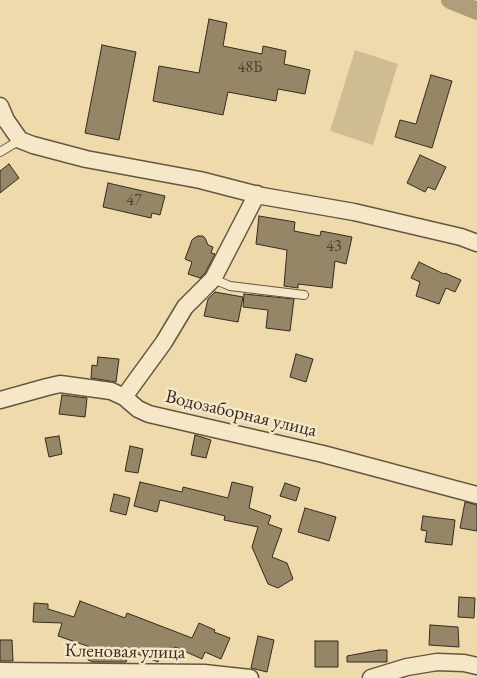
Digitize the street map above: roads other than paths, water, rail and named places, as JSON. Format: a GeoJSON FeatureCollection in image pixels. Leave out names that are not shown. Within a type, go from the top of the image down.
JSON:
{"type":"FeatureCollection","features":[{"type":"Feature","properties":{"kind":"street"},"geometry":{"type":"LineString","coordinates":[[0,106],[6,120],[20,140],[33,145],[86,159],[200,180],[256,194],[354,212],[460,237],[477,243]]}},
{"type":"Feature","properties":{"kind":"street"},"geometry":{"type":"LineString","coordinates":[[124,397],[164,342],[185,307],[213,279],[256,194]]}},
{"type":"Feature","properties":{"kind":"street","name":"Водозаборная улица"},"geometry":{"type":"LineString","coordinates":[[0,400],[60,384],[111,391],[124,397],[138,409],[149,414],[323,454],[477,496]]}},
{"type":"Feature","properties":{"kind":"street"},"geometry":{"type":"LineString","coordinates":[[371,678],[406,667],[437,662],[464,663],[477,666]]}},
{"type":"Feature","properties":{"kind":"street","name":"Кленовая улица"},"geometry":{"type":"LineString","coordinates":[[0,671],[204,673],[250,678]]}},
{"type":"Feature","properties":{"kind":"lane"},"geometry":{"type":"LineString","coordinates":[[0,152],[20,140]]}},
{"type":"Feature","properties":{"kind":"lane"},"geometry":{"type":"LineString","coordinates":[[213,279],[230,286],[304,295]]}},
{"type":"Feature","properties":{"kind":"waterway"},"geometry":{"type":"LineString","coordinates":[[450,0],[477,11]]}}]}
